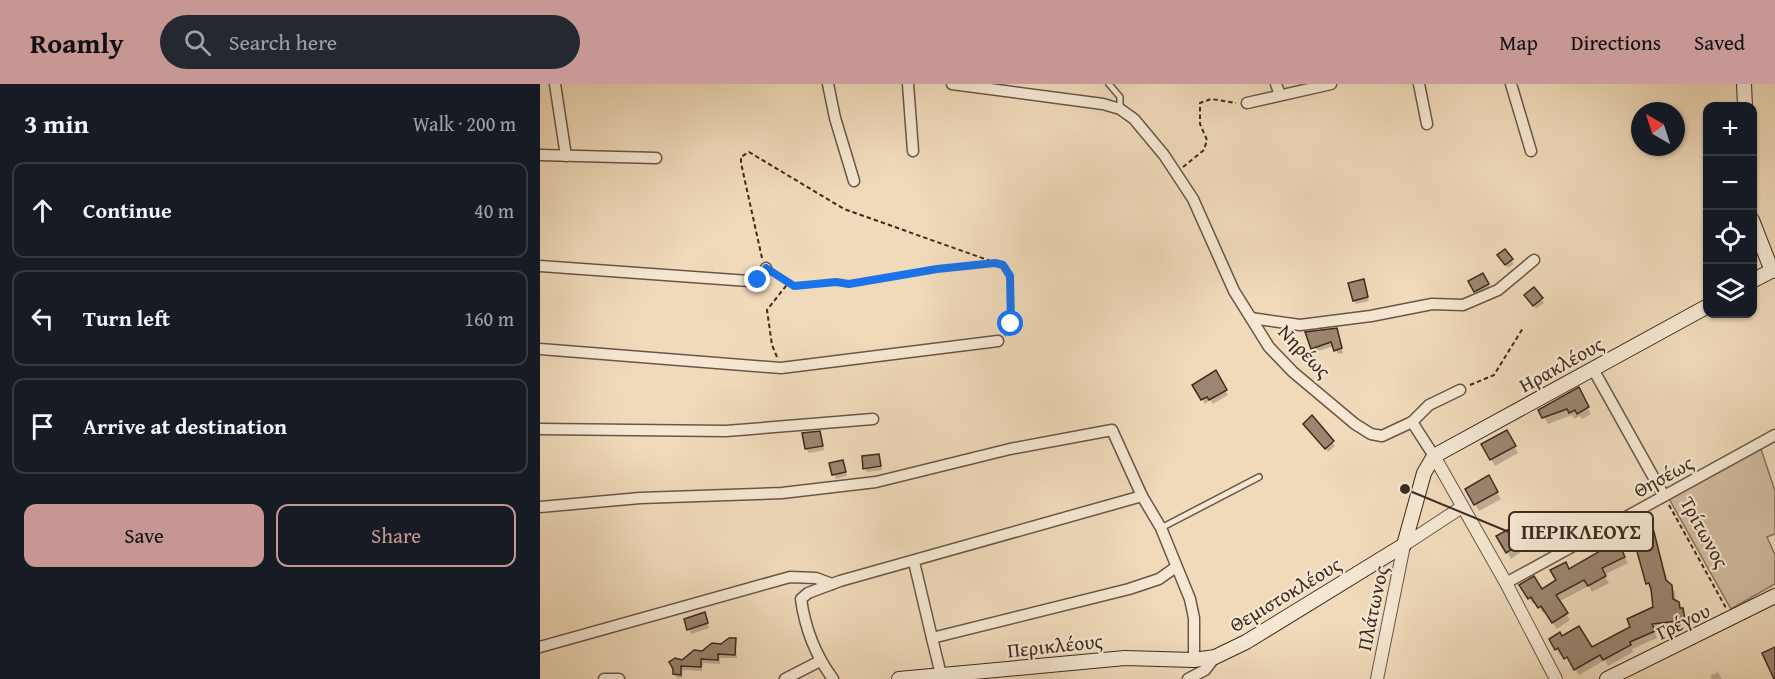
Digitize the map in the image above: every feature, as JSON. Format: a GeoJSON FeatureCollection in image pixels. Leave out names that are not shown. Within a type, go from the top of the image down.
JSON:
{"type":"FeatureCollection","features":[{"type":"Feature","properties":{"kind":"main road"},"geometry":{"type":"LineString","coordinates":[[1744,84],[1745,102]]}},
{"type":"Feature","properties":{"kind":"main road"},"geometry":{"type":"LineString","coordinates":[[1757,232],[1774,272],[1757,279]]}},
{"type":"Feature","properties":{"kind":"main road","name":"Ηρακλέους"},"geometry":{"type":"LineString","coordinates":[[1434,456],[1703,308]]}},
{"type":"Feature","properties":{"kind":"main road"},"geometry":{"type":"LineString","coordinates":[[1404,545],[1424,473],[1434,456]]}},
{"type":"Feature","properties":{"kind":"main road","name":"Θεμιστοκλέους"},"geometry":{"type":"LineString","coordinates":[[1215,657],[1246,642],[1404,545]]}},
{"type":"Feature","properties":{"kind":"main road","name":"Γρέγου"},"geometry":{"type":"LineString","coordinates":[[1607,679],[1775,596]]}},
{"type":"Feature","properties":{"kind":"main road","name":"Περικλέους"},"geometry":{"type":"LineString","coordinates":[[899,679],[1125,657],[1194,660],[1215,657]]}},
{"type":"Feature","properties":{"kind":"street"},"geometry":{"type":"LineString","coordinates":[[555,84],[566,156]]}},
{"type":"Feature","properties":{"kind":"street"},"geometry":{"type":"LineString","coordinates":[[828,84],[844,153],[854,181]]}},
{"type":"Feature","properties":{"kind":"street"},"geometry":{"type":"LineString","coordinates":[[908,84],[913,151]]}},
{"type":"Feature","properties":{"kind":"street"},"geometry":{"type":"LineString","coordinates":[[952,84],[1120,109]]}},
{"type":"Feature","properties":{"kind":"street"},"geometry":{"type":"LineString","coordinates":[[1276,84],[1280,95]]}},
{"type":"Feature","properties":{"kind":"street"},"geometry":{"type":"LineString","coordinates":[[1247,103],[1331,84]]}},
{"type":"Feature","properties":{"kind":"street"},"geometry":{"type":"LineString","coordinates":[[1419,84],[1427,124]]}},
{"type":"Feature","properties":{"kind":"street"},"geometry":{"type":"LineString","coordinates":[[1511,84],[1531,151]]}},
{"type":"Feature","properties":{"kind":"street","name":"Νηρέως"},"geometry":{"type":"LineString","coordinates":[[1120,109],[1134,119],[1193,199],[1234,291],[1269,346],[1293,372],[1355,424],[1371,434],[1382,436],[1413,422],[1429,405],[1460,390]]}},
{"type":"Feature","properties":{"kind":"street"},"geometry":{"type":"LineString","coordinates":[[540,155],[656,158]]}},
{"type":"Feature","properties":{"kind":"street"},"geometry":{"type":"LineString","coordinates":[[1251,318],[1300,325],[1371,316],[1432,304],[1463,306],[1498,290],[1533,260]]}},
{"type":"Feature","properties":{"kind":"street"},"geometry":{"type":"LineString","coordinates":[[540,266],[749,281],[758,280],[764,276],[766,268]]}},
{"type":"Feature","properties":{"kind":"street"},"geometry":{"type":"LineString","coordinates":[[540,349],[781,368],[998,341]]}},
{"type":"Feature","properties":{"kind":"street","name":"Τρίτωνος"},"geometry":{"type":"LineString","coordinates":[[1593,369],[1664,496]]}},
{"type":"Feature","properties":{"kind":"street"},"geometry":{"type":"LineString","coordinates":[[540,429],[726,431],[873,419]]}},
{"type":"Feature","properties":{"kind":"street"},"geometry":{"type":"LineString","coordinates":[[1413,422],[1506,583],[1556,679]]}},
{"type":"Feature","properties":{"kind":"street"},"geometry":{"type":"LineString","coordinates":[[540,507],[640,498],[782,493],[876,482],[955,462],[1113,430],[1142,496],[1161,528],[1190,599],[1194,618],[1194,660]]}},
{"type":"Feature","properties":{"kind":"street","name":"Θησέως"},"geometry":{"type":"LineString","coordinates":[[1506,583],[1775,435]]}},
{"type":"Feature","properties":{"kind":"street"},"geometry":{"type":"LineString","coordinates":[[833,679],[820,661],[807,627],[801,599],[832,584],[1142,496]]}},
{"type":"Feature","properties":{"kind":"street"},"geometry":{"type":"LineString","coordinates":[[1404,545],[1462,507]]}},
{"type":"Feature","properties":{"kind":"street","name":"Πλάτωνος"},"geometry":{"type":"LineString","coordinates":[[1377,679],[1404,545]]}},
{"type":"Feature","properties":{"kind":"street"},"geometry":{"type":"LineString","coordinates":[[914,562],[941,675]]}},
{"type":"Feature","properties":{"kind":"street"},"geometry":{"type":"LineString","coordinates":[[932,638],[1129,589],[1159,579],[1176,567]]}},
{"type":"Feature","properties":{"kind":"street"},"geometry":{"type":"LineString","coordinates":[[540,647],[790,577],[816,578],[832,584]]}},
{"type":"Feature","properties":{"kind":"street","name":"Θεμιστοκλέους"},"geometry":{"type":"LineString","coordinates":[[1188,679],[1205,674],[1215,657]]}},
{"type":"Feature","properties":{"kind":"street"},"geometry":{"type":"LineString","coordinates":[[784,679],[820,661]]}},
{"type":"Feature","properties":{"kind":"street"},"geometry":{"type":"LineString","coordinates":[[604,679],[619,679]]}},
{"type":"Feature","properties":{"kind":"lane"},"geometry":{"type":"LineString","coordinates":[[1109,84],[1120,97],[1120,109]]}},
{"type":"Feature","properties":{"kind":"lane"},"geometry":{"type":"LineString","coordinates":[[1161,528],[1259,477]]}},
{"type":"Feature","properties":{"kind":"path"},"geometry":{"type":"LineString","coordinates":[[1176,173],[1204,150],[1207,140],[1200,124],[1198,110],[1200,103],[1211,99],[1247,103]]}},
{"type":"Feature","properties":{"kind":"path"},"geometry":{"type":"LineString","coordinates":[[998,341],[1007,335],[1011,324],[1010,276],[1003,265],[844,209],[749,152],[741,157],[760,251],[766,268],[794,286],[836,282],[849,284],[937,269],[999,264]]}},
{"type":"Feature","properties":{"kind":"path"},"geometry":{"type":"LineString","coordinates":[[781,368],[772,345],[767,310],[789,282]]}},
{"type":"Feature","properties":{"kind":"path"},"geometry":{"type":"LineString","coordinates":[[1460,390],[1494,375],[1523,328]]}},
{"type":"Feature","properties":{"kind":"path","name":"Τρίτωνος"},"geometry":{"type":"LineString","coordinates":[[1664,496],[1732,618]]}},
{"type":"Feature","properties":{"kind":"shaded area"},"geometry":{"type":"Polygon","coordinates":[[[1760,446],[1775,491],[1775,534],[1767,537],[1775,555],[1775,584],[1731,609],[1668,497],[1760,446]]]}},
{"type":"Feature","properties":{"kind":"building"},"geometry":{"type":"Polygon","coordinates":[[[1505,249],[1513,259],[1505,265],[1497,255],[1505,249]]]}},
{"type":"Feature","properties":{"kind":"building"},"geometry":{"type":"Polygon","coordinates":[[[1483,273],[1489,284],[1474,292],[1468,281],[1483,273]]]}},
{"type":"Feature","properties":{"kind":"building"},"geometry":{"type":"Polygon","coordinates":[[[1364,279],[1368,297],[1353,301],[1348,283],[1364,279]]]}},
{"type":"Feature","properties":{"kind":"building"},"geometry":{"type":"Polygon","coordinates":[[[1534,287],[1543,298],[1533,306],[1524,295],[1534,287]]]}},
{"type":"Feature","properties":{"kind":"building"},"geometry":{"type":"Polygon","coordinates":[[[1337,328],[1342,348],[1334,351],[1331,342],[1311,349],[1305,332],[1337,328]]]}},
{"type":"Feature","properties":{"kind":"building"},"geometry":{"type":"Polygon","coordinates":[[[1216,370],[1227,390],[1209,400],[1207,397],[1201,400],[1192,385],[1216,370]]]}},
{"type":"Feature","properties":{"kind":"building"},"geometry":{"type":"Polygon","coordinates":[[[1579,387],[1589,407],[1577,414],[1575,410],[1569,413],[1567,409],[1542,418],[1538,410],[1579,387]]]}},
{"type":"Feature","properties":{"kind":"building"},"geometry":{"type":"Polygon","coordinates":[[[1312,415],[1334,441],[1325,449],[1303,424],[1312,415]]]}},
{"type":"Feature","properties":{"kind":"building"},"geometry":{"type":"Polygon","coordinates":[[[1507,430],[1516,446],[1490,460],[1481,444],[1507,430]]]}},
{"type":"Feature","properties":{"kind":"building"},"geometry":{"type":"Polygon","coordinates":[[[820,431],[823,446],[805,449],[802,433],[820,431]]]}},
{"type":"Feature","properties":{"kind":"building"},"geometry":{"type":"Polygon","coordinates":[[[879,454],[881,466],[863,469],[862,456],[879,454]]]}},
{"type":"Feature","properties":{"kind":"building"},"geometry":{"type":"Polygon","coordinates":[[[843,460],[846,472],[832,475],[829,463],[843,460]]]}},
{"type":"Feature","properties":{"kind":"building"},"geometry":{"type":"Polygon","coordinates":[[[1489,475],[1498,492],[1474,505],[1465,489],[1489,475]]]}},
{"type":"Feature","properties":{"kind":"building"},"geometry":{"type":"Polygon","coordinates":[[[1524,521],[1532,536],[1506,553],[1496,536],[1524,521]]]}},
{"type":"Feature","properties":{"kind":"building"},"geometry":{"type":"Polygon","coordinates":[[[1652,524],[1666,580],[1672,585],[1673,599],[1679,602],[1680,608],[1683,608],[1685,620],[1652,624],[1655,631],[1630,642],[1631,645],[1603,660],[1600,655],[1574,670],[1567,657],[1564,659],[1558,648],[1555,650],[1549,639],[1560,632],[1562,636],[1579,626],[1592,647],[1630,627],[1627,619],[1653,607],[1651,589],[1649,583],[1646,584],[1631,530],[1652,524]]]}},
{"type":"Feature","properties":{"kind":"building"},"geometry":{"type":"Polygon","coordinates":[[[1612,544],[1613,547],[1619,544],[1625,557],[1602,568],[1606,576],[1588,586],[1584,580],[1556,595],[1568,613],[1552,623],[1541,606],[1538,608],[1531,597],[1528,599],[1519,585],[1534,576],[1542,589],[1556,580],[1550,570],[1566,562],[1569,569],[1612,544]]]}},
{"type":"Feature","properties":{"kind":"building"},"geometry":{"type":"Polygon","coordinates":[[[705,612],[708,623],[687,630],[684,619],[705,612]]]}},
{"type":"Feature","properties":{"kind":"building"},"geometry":{"type":"Polygon","coordinates":[[[729,638],[736,638],[735,655],[718,654],[718,660],[701,659],[701,667],[681,666],[681,675],[673,674],[669,662],[675,658],[682,660],[694,650],[702,651],[712,643],[721,644],[729,638]]]}},
{"type":"Feature","properties":{"kind":"building"},"geometry":{"type":"Polygon","coordinates":[[[1775,647],[1775,679],[1774,679],[1762,653],[1775,647]]]}},
{"type":"Feature","properties":{"kind":"place","name":"ΠΕΡΙΚΛΕΟΥΣ"},"geometry":{"type":"Point","coordinates":[1405,489]}},
{"type":"Feature","properties":{"kind":"route"},"geometry":{"type":"LineString","coordinates":[[758,280],[764,276],[766,268],[794,286],[836,282],[849,284],[902,277],[937,269],[995,263],[1003,265],[1010,276],[1011,324]]}}]}
